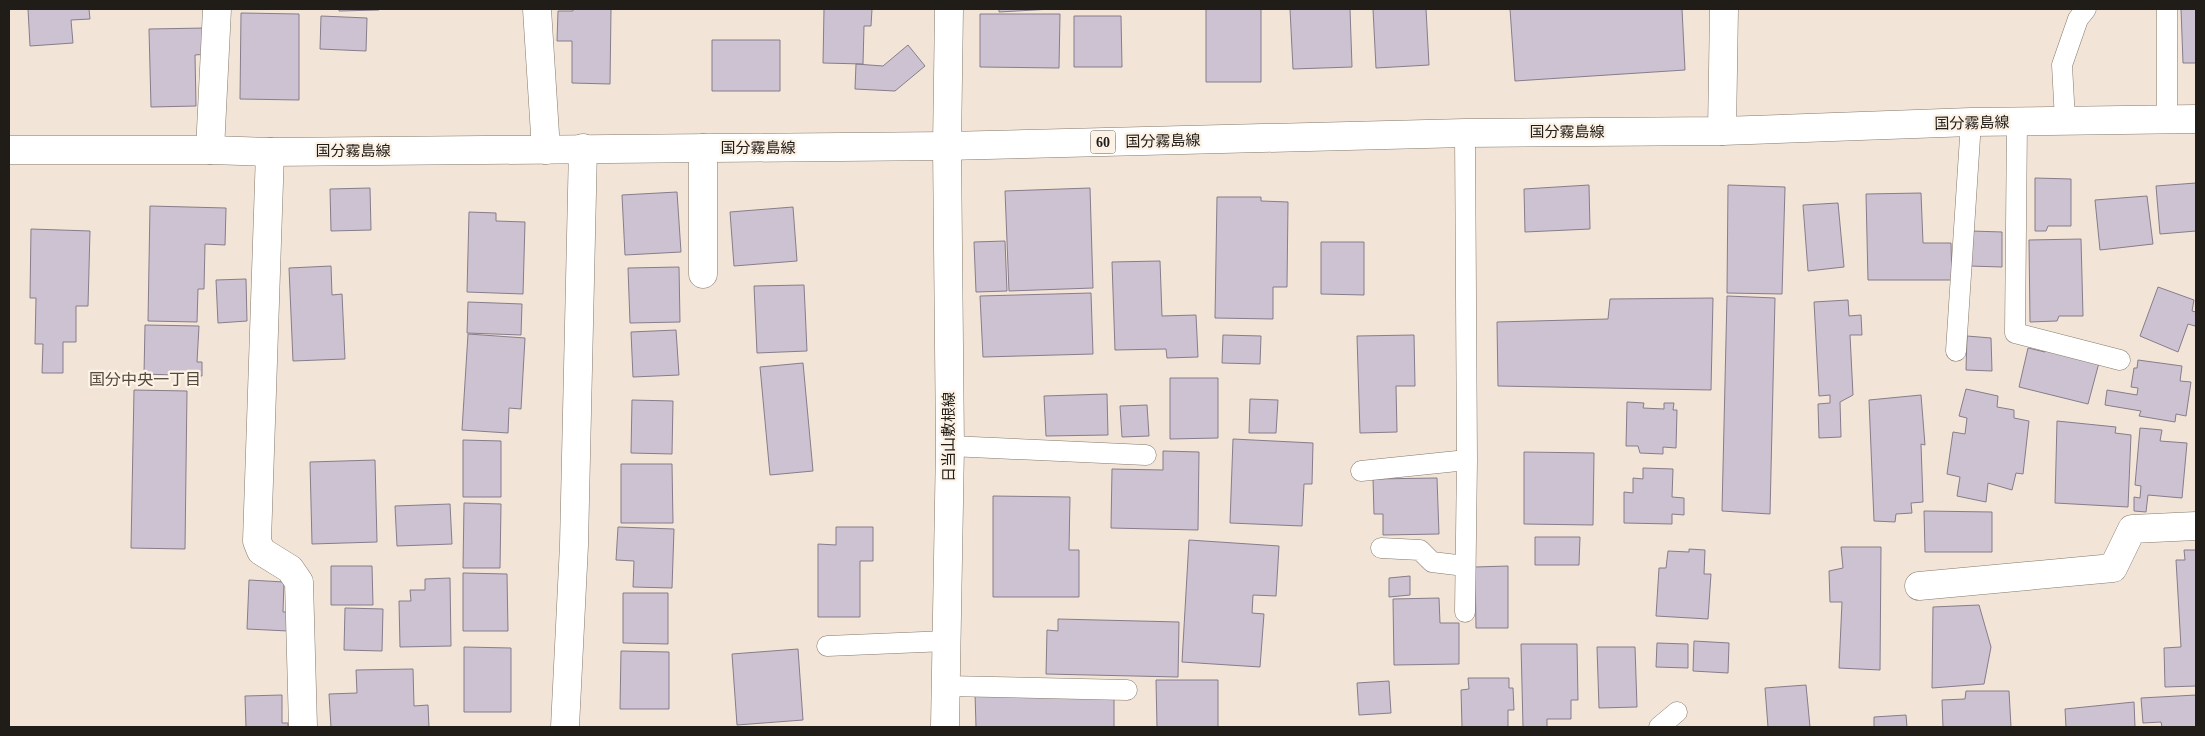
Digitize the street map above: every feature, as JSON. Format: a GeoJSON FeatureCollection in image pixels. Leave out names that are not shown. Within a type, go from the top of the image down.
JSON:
{"type":"FeatureCollection","features":[{"type":"Feature","properties":{"kind":"main road"},"geometry":{"type":"LineString","coordinates":[[210,150],[217,9]]}},
{"type":"Feature","properties":{"kind":"main road"},"geometry":{"type":"LineString","coordinates":[[537,9],[546,150]]}},
{"type":"Feature","properties":{"kind":"main road","name":"日当山敷根線"},"geometry":{"type":"LineString","coordinates":[[945,727],[950,446],[947,146],[949,9]]}},
{"type":"Feature","properties":{"kind":"main road"},"geometry":{"type":"LineString","coordinates":[[1722,131],[1724,9]]}},
{"type":"Feature","properties":{"kind":"main road","name":"国分霧島線"},"geometry":{"type":"LineString","coordinates":[[9,150],[210,150],[270,152],[947,146],[1465,133],[1722,131],[1971,122],[2196,119]]}},
{"type":"Feature","properties":{"kind":"main road"},"geometry":{"type":"LineString","coordinates":[[564,727],[574,545],[583,148]]}},
{"type":"Feature","properties":{"kind":"main road"},"geometry":{"type":"LineString","coordinates":[[703,148],[703,274]]}},
{"type":"Feature","properties":{"kind":"main road"},"geometry":{"type":"LineString","coordinates":[[270,152],[258,541],[261,550],[290,569],[299,582],[303,727]]}},
{"type":"Feature","properties":{"kind":"main road"},"geometry":{"type":"LineString","coordinates":[[1919,586],[2113,568],[2132,529],[2196,526]]}},
{"type":"Feature","properties":{"kind":"lane"},"geometry":{"type":"LineString","coordinates":[[2065,120],[2062,65],[2078,19],[2086,9]]}},
{"type":"Feature","properties":{"kind":"lane"},"geometry":{"type":"LineString","coordinates":[[2167,9],[2167,119]]}},
{"type":"Feature","properties":{"kind":"lane"},"geometry":{"type":"LineString","coordinates":[[1956,351],[1971,122]]}},
{"type":"Feature","properties":{"kind":"lane"},"geometry":{"type":"LineString","coordinates":[[2017,122],[2016,333],[2120,360]]}},
{"type":"Feature","properties":{"kind":"lane"},"geometry":{"type":"LineString","coordinates":[[1465,133],[1467,460],[1465,612]]}},
{"type":"Feature","properties":{"kind":"lane"},"geometry":{"type":"LineString","coordinates":[[950,446],[1146,455]]}},
{"type":"Feature","properties":{"kind":"lane"},"geometry":{"type":"LineString","coordinates":[[1361,470],[1467,460]]}},
{"type":"Feature","properties":{"kind":"lane"},"geometry":{"type":"LineString","coordinates":[[1381,548],[1420,550],[1432,562],[1465,566]]}},
{"type":"Feature","properties":{"kind":"lane"},"geometry":{"type":"LineString","coordinates":[[827,646],[947,641]]}},
{"type":"Feature","properties":{"kind":"lane"},"geometry":{"type":"LineString","coordinates":[[946,686],[1127,690]]}},
{"type":"Feature","properties":{"kind":"lane"},"geometry":{"type":"LineString","coordinates":[[1659,727],[1677,712]]}},
{"type":"Feature","properties":{"kind":"building"},"geometry":{"type":"Polygon","coordinates":[[[28,9],[89,9],[90,19],[71,20],[73,43],[30,46],[28,9]]]}},
{"type":"Feature","properties":{"kind":"building"},"geometry":{"type":"Polygon","coordinates":[[[339,9],[379,9],[379,10],[339,11],[339,9]]]}},
{"type":"Feature","properties":{"kind":"building"},"geometry":{"type":"Polygon","coordinates":[[[573,9],[611,9],[610,84],[572,83],[572,41],[557,41],[558,11],[573,11],[573,9]]]}},
{"type":"Feature","properties":{"kind":"building"},"geometry":{"type":"Polygon","coordinates":[[[824,9],[872,9],[871,26],[864,26],[863,64],[823,63],[824,9]]]}},
{"type":"Feature","properties":{"kind":"building"},"geometry":{"type":"Polygon","coordinates":[[[999,9],[1052,9],[999,12],[999,9]]]}},
{"type":"Feature","properties":{"kind":"building"},"geometry":{"type":"Polygon","coordinates":[[[1206,9],[1261,9],[1261,82],[1206,82],[1206,9]]]}},
{"type":"Feature","properties":{"kind":"building"},"geometry":{"type":"Polygon","coordinates":[[[1290,9],[1350,9],[1352,67],[1293,69],[1290,9]]]}},
{"type":"Feature","properties":{"kind":"building"},"geometry":{"type":"Polygon","coordinates":[[[1373,9],[1426,9],[1429,65],[1376,68],[1373,9]]]}},
{"type":"Feature","properties":{"kind":"building"},"geometry":{"type":"Polygon","coordinates":[[[1510,9],[1682,9],[1685,70],[1515,81],[1510,9]]]}},
{"type":"Feature","properties":{"kind":"building"},"geometry":{"type":"Polygon","coordinates":[[[2181,9],[2196,9],[2196,63],[2183,63],[2181,9]]]}},
{"type":"Feature","properties":{"kind":"building"},"geometry":{"type":"Polygon","coordinates":[[[241,13],[299,14],[299,100],[240,99],[241,13]]]}},
{"type":"Feature","properties":{"kind":"building"},"geometry":{"type":"Polygon","coordinates":[[[980,14],[1060,14],[1059,68],[980,67],[980,14]]]}},
{"type":"Feature","properties":{"kind":"building"},"geometry":{"type":"Polygon","coordinates":[[[321,16],[367,18],[366,51],[320,49],[321,16]]]}},
{"type":"Feature","properties":{"kind":"building"},"geometry":{"type":"Polygon","coordinates":[[[1074,16],[1121,16],[1122,67],[1074,67],[1074,16]]]}},
{"type":"Feature","properties":{"kind":"building"},"geometry":{"type":"Polygon","coordinates":[[[206,28],[207,54],[195,55],[196,106],[151,107],[149,29],[206,28]]]}},
{"type":"Feature","properties":{"kind":"building"},"geometry":{"type":"Polygon","coordinates":[[[712,40],[780,40],[780,91],[712,91],[712,40]]]}},
{"type":"Feature","properties":{"kind":"building"},"geometry":{"type":"Polygon","coordinates":[[[908,45],[925,66],[895,91],[855,89],[856,64],[883,66],[908,45]]]}},
{"type":"Feature","properties":{"kind":"building"},"geometry":{"type":"Polygon","coordinates":[[[2035,178],[2071,179],[2071,226],[2048,226],[2046,231],[2035,231],[2035,178]]]}},
{"type":"Feature","properties":{"kind":"building"},"geometry":{"type":"Polygon","coordinates":[[[2196,183],[2196,231],[2160,234],[2156,186],[2196,183]]]}},
{"type":"Feature","properties":{"kind":"building"},"geometry":{"type":"Polygon","coordinates":[[[1589,185],[1590,229],[1525,232],[1524,189],[1589,185]]]}},
{"type":"Feature","properties":{"kind":"building"},"geometry":{"type":"Polygon","coordinates":[[[1728,185],[1785,187],[1782,294],[1727,293],[1728,185]]]}},
{"type":"Feature","properties":{"kind":"building"},"geometry":{"type":"Polygon","coordinates":[[[370,188],[371,230],[331,231],[330,189],[370,188]]]}},
{"type":"Feature","properties":{"kind":"building"},"geometry":{"type":"Polygon","coordinates":[[[1090,188],[1093,288],[1009,291],[1005,191],[1090,188]]]}},
{"type":"Feature","properties":{"kind":"building"},"geometry":{"type":"Polygon","coordinates":[[[677,192],[681,252],[625,255],[622,195],[677,192]]]}},
{"type":"Feature","properties":{"kind":"building"},"geometry":{"type":"Polygon","coordinates":[[[1921,193],[1923,243],[1951,243],[1952,280],[1868,280],[1866,194],[1921,193]]]}},
{"type":"Feature","properties":{"kind":"building"},"geometry":{"type":"Polygon","coordinates":[[[2147,196],[2153,244],[2100,250],[2095,200],[2147,196]]]}},
{"type":"Feature","properties":{"kind":"building"},"geometry":{"type":"Polygon","coordinates":[[[1217,197],[1261,197],[1261,201],[1288,202],[1287,287],[1273,287],[1273,319],[1215,318],[1217,197]]]}},
{"type":"Feature","properties":{"kind":"building"},"geometry":{"type":"Polygon","coordinates":[[[1838,203],[1844,267],[1808,271],[1803,205],[1838,203]]]}},
{"type":"Feature","properties":{"kind":"building"},"geometry":{"type":"Polygon","coordinates":[[[150,206],[226,208],[225,245],[205,244],[204,289],[198,289],[197,322],[148,321],[150,206]]]}},
{"type":"Feature","properties":{"kind":"building"},"geometry":{"type":"Polygon","coordinates":[[[793,207],[797,261],[734,266],[730,212],[793,207]]]}},
{"type":"Feature","properties":{"kind":"building"},"geometry":{"type":"Polygon","coordinates":[[[469,212],[496,213],[496,221],[525,222],[523,294],[467,292],[469,212]]]}},
{"type":"Feature","properties":{"kind":"building"},"geometry":{"type":"Polygon","coordinates":[[[31,229],[90,231],[88,306],[76,306],[76,342],[63,342],[63,373],[42,373],[43,344],[35,344],[36,298],[30,298],[31,229]]]}},
{"type":"Feature","properties":{"kind":"building"},"geometry":{"type":"Polygon","coordinates":[[[1971,231],[2002,232],[2002,267],[1969,266],[1971,231]]]}},
{"type":"Feature","properties":{"kind":"building"},"geometry":{"type":"Polygon","coordinates":[[[2081,239],[2083,316],[2059,316],[2057,321],[2030,322],[2029,240],[2081,239]]]}},
{"type":"Feature","properties":{"kind":"building"},"geometry":{"type":"Polygon","coordinates":[[[1005,241],[1007,291],[976,292],[974,242],[1005,241]]]}},
{"type":"Feature","properties":{"kind":"building"},"geometry":{"type":"Polygon","coordinates":[[[1321,242],[1364,242],[1364,295],[1321,294],[1321,242]]]}},
{"type":"Feature","properties":{"kind":"building"},"geometry":{"type":"Polygon","coordinates":[[[1160,261],[1162,316],[1196,315],[1198,357],[1167,358],[1166,349],[1115,350],[1112,262],[1160,261]]]}},
{"type":"Feature","properties":{"kind":"building"},"geometry":{"type":"Polygon","coordinates":[[[331,266],[332,295],[342,294],[345,359],[293,361],[289,268],[331,266]]]}},
{"type":"Feature","properties":{"kind":"building"},"geometry":{"type":"Polygon","coordinates":[[[679,267],[680,322],[630,323],[628,268],[679,267]]]}},
{"type":"Feature","properties":{"kind":"building"},"geometry":{"type":"Polygon","coordinates":[[[246,279],[247,321],[218,323],[216,280],[246,279]]]}},
{"type":"Feature","properties":{"kind":"building"},"geometry":{"type":"Polygon","coordinates":[[[804,285],[807,351],[757,353],[754,286],[804,285]]]}},
{"type":"Feature","properties":{"kind":"building"},"geometry":{"type":"Polygon","coordinates":[[[2158,287],[2194,300],[2192,311],[2196,312],[2196,323],[2195,326],[2188,324],[2178,352],[2140,336],[2158,287]]]}},
{"type":"Feature","properties":{"kind":"building"},"geometry":{"type":"Polygon","coordinates":[[[1091,293],[1093,354],[983,357],[980,296],[1091,293]]]}},
{"type":"Feature","properties":{"kind":"building"},"geometry":{"type":"Polygon","coordinates":[[[1727,296],[1775,298],[1770,514],[1722,511],[1727,296]]]}},
{"type":"Feature","properties":{"kind":"building"},"geometry":{"type":"Polygon","coordinates":[[[1713,298],[1711,390],[1498,386],[1497,322],[1608,319],[1610,299],[1713,298]]]}},
{"type":"Feature","properties":{"kind":"building"},"geometry":{"type":"Polygon","coordinates":[[[1848,300],[1849,316],[1861,315],[1862,335],[1850,335],[1853,395],[1840,402],[1841,437],[1819,438],[1818,404],[1830,403],[1830,395],[1819,396],[1814,302],[1848,300]]]}},
{"type":"Feature","properties":{"kind":"building"},"geometry":{"type":"Polygon","coordinates":[[[468,302],[522,304],[521,335],[467,333],[468,302]]]}},
{"type":"Feature","properties":{"kind":"building"},"geometry":{"type":"Polygon","coordinates":[[[145,325],[199,326],[197,362],[202,362],[202,376],[144,374],[145,325]]]}},
{"type":"Feature","properties":{"kind":"building"},"geometry":{"type":"Polygon","coordinates":[[[676,330],[679,375],[633,377],[631,332],[676,330]]]}},
{"type":"Feature","properties":{"kind":"building"},"geometry":{"type":"Polygon","coordinates":[[[468,334],[525,338],[521,409],[509,408],[508,433],[462,430],[468,334]]]}},
{"type":"Feature","properties":{"kind":"building"},"geometry":{"type":"Polygon","coordinates":[[[1223,335],[1261,336],[1260,364],[1222,363],[1223,335]]]}},
{"type":"Feature","properties":{"kind":"building"},"geometry":{"type":"Polygon","coordinates":[[[1414,335],[1415,386],[1396,386],[1397,432],[1360,433],[1357,336],[1414,335]]]}},
{"type":"Feature","properties":{"kind":"building"},"geometry":{"type":"Polygon","coordinates":[[[1967,336],[1991,338],[1992,371],[1966,370],[1967,336]]]}},
{"type":"Feature","properties":{"kind":"building"},"geometry":{"type":"Polygon","coordinates":[[[2046,345],[2100,359],[2088,404],[2019,387],[2028,348],[2045,352],[2046,345]]]}},
{"type":"Feature","properties":{"kind":"building"},"geometry":{"type":"Polygon","coordinates":[[[2138,360],[2182,366],[2180,381],[2191,382],[2186,416],[2176,414],[2175,422],[2139,416],[2141,411],[2105,405],[2107,390],[2137,395],[2138,388],[2131,387],[2134,368],[2137,368],[2138,360]]]}},
{"type":"Feature","properties":{"kind":"building"},"geometry":{"type":"Polygon","coordinates":[[[803,363],[813,471],[770,475],[760,367],[803,363]]]}},
{"type":"Feature","properties":{"kind":"building"},"geometry":{"type":"Polygon","coordinates":[[[1170,378],[1218,378],[1218,438],[1170,439],[1170,378]]]}},
{"type":"Feature","properties":{"kind":"building"},"geometry":{"type":"Polygon","coordinates":[[[1966,389],[1998,396],[1997,407],[2014,410],[2014,418],[2029,421],[2023,474],[2016,473],[2012,490],[1988,483],[1986,502],[1957,496],[1960,477],[1947,474],[1953,432],[1965,434],[1967,418],[1959,416],[1966,389]]]}},
{"type":"Feature","properties":{"kind":"building"},"geometry":{"type":"Polygon","coordinates":[[[134,390],[187,391],[185,549],[131,548],[134,390]]]}},
{"type":"Feature","properties":{"kind":"building"},"geometry":{"type":"Polygon","coordinates":[[[1107,394],[1108,435],[1046,436],[1044,396],[1107,394]]]}},
{"type":"Feature","properties":{"kind":"building"},"geometry":{"type":"Polygon","coordinates":[[[1921,395],[1925,445],[1921,444],[1923,502],[1911,503],[1912,513],[1896,514],[1895,522],[1874,521],[1869,400],[1921,395]]]}},
{"type":"Feature","properties":{"kind":"building"},"geometry":{"type":"Polygon","coordinates":[[[1250,399],[1278,400],[1276,433],[1249,433],[1250,399]]]}},
{"type":"Feature","properties":{"kind":"building"},"geometry":{"type":"Polygon","coordinates":[[[632,400],[673,401],[672,454],[631,453],[632,400]]]}},
{"type":"Feature","properties":{"kind":"building"},"geometry":{"type":"Polygon","coordinates":[[[1627,402],[1644,403],[1643,408],[1664,409],[1664,403],[1674,403],[1673,410],[1677,410],[1676,448],[1663,447],[1663,454],[1640,453],[1638,446],[1626,446],[1627,402]]]}},
{"type":"Feature","properties":{"kind":"building"},"geometry":{"type":"Polygon","coordinates":[[[1147,405],[1149,436],[1122,437],[1120,406],[1147,405]]]}},
{"type":"Feature","properties":{"kind":"building"},"geometry":{"type":"Polygon","coordinates":[[[2057,421],[2116,427],[2115,433],[2131,435],[2128,507],[2055,503],[2057,421]]]}},
{"type":"Feature","properties":{"kind":"building"},"geometry":{"type":"Polygon","coordinates":[[[2140,428],[2162,430],[2160,441],[2187,443],[2182,498],[2148,495],[2146,512],[2134,511],[2134,497],[2140,498],[2141,486],[2135,485],[2140,428]]]}},
{"type":"Feature","properties":{"kind":"building"},"geometry":{"type":"Polygon","coordinates":[[[1233,439],[1313,443],[1312,484],[1304,484],[1302,526],[1230,523],[1233,439]]]}},
{"type":"Feature","properties":{"kind":"building"},"geometry":{"type":"Polygon","coordinates":[[[463,440],[501,441],[501,497],[463,497],[463,440]]]}},
{"type":"Feature","properties":{"kind":"building"},"geometry":{"type":"Polygon","coordinates":[[[1163,451],[1199,452],[1198,530],[1111,528],[1112,469],[1163,470],[1163,451]]]}},
{"type":"Feature","properties":{"kind":"building"},"geometry":{"type":"Polygon","coordinates":[[[1524,452],[1594,453],[1593,525],[1524,524],[1524,452]]]}},
{"type":"Feature","properties":{"kind":"building"},"geometry":{"type":"Polygon","coordinates":[[[375,460],[377,542],[312,544],[310,462],[375,460]]]}},
{"type":"Feature","properties":{"kind":"building"},"geometry":{"type":"Polygon","coordinates":[[[621,464],[672,464],[673,523],[621,523],[621,464]]]}},
{"type":"Feature","properties":{"kind":"building"},"geometry":{"type":"Polygon","coordinates":[[[1643,468],[1673,469],[1672,497],[1684,498],[1684,515],[1672,514],[1672,524],[1624,523],[1624,492],[1633,493],[1633,478],[1643,479],[1643,468]]]}},
{"type":"Feature","properties":{"kind":"building"},"geometry":{"type":"Polygon","coordinates":[[[1437,478],[1439,534],[1383,535],[1383,514],[1374,514],[1373,479],[1437,478]]]}},
{"type":"Feature","properties":{"kind":"building"},"geometry":{"type":"Polygon","coordinates":[[[993,496],[1070,497],[1069,550],[1079,550],[1079,597],[993,597],[993,496]]]}},
{"type":"Feature","properties":{"kind":"building"},"geometry":{"type":"Polygon","coordinates":[[[464,503],[501,504],[500,568],[463,568],[464,503]]]}},
{"type":"Feature","properties":{"kind":"building"},"geometry":{"type":"Polygon","coordinates":[[[450,504],[452,544],[397,546],[395,506],[450,504]]]}},
{"type":"Feature","properties":{"kind":"building"},"geometry":{"type":"Polygon","coordinates":[[[1924,511],[1992,512],[1992,552],[1925,552],[1924,511]]]}},
{"type":"Feature","properties":{"kind":"building"},"geometry":{"type":"Polygon","coordinates":[[[618,527],[674,529],[672,588],[633,587],[634,561],[616,560],[618,527]]]}},
{"type":"Feature","properties":{"kind":"building"},"geometry":{"type":"Polygon","coordinates":[[[836,527],[873,527],[873,561],[860,561],[860,617],[818,617],[818,544],[836,545],[836,527]]]}},
{"type":"Feature","properties":{"kind":"building"},"geometry":{"type":"Polygon","coordinates":[[[1535,537],[1580,537],[1579,565],[1535,565],[1535,537]]]}},
{"type":"Feature","properties":{"kind":"building"},"geometry":{"type":"Polygon","coordinates":[[[1189,540],[1279,546],[1276,596],[1253,595],[1252,613],[1264,614],[1260,667],[1182,662],[1189,540]]]}},
{"type":"Feature","properties":{"kind":"building"},"geometry":{"type":"Polygon","coordinates":[[[1841,547],[1881,547],[1880,670],[1839,668],[1842,602],[1830,602],[1829,571],[1843,568],[1841,547]]]}},
{"type":"Feature","properties":{"kind":"building"},"geometry":{"type":"Polygon","coordinates":[[[1689,549],[1705,550],[1704,574],[1711,574],[1708,619],[1656,616],[1659,568],[1666,568],[1668,551],[1689,552],[1689,549]]]}},
{"type":"Feature","properties":{"kind":"building"},"geometry":{"type":"Polygon","coordinates":[[[2184,550],[2196,550],[2196,686],[2165,687],[2164,648],[2181,647],[2176,560],[2185,560],[2184,550]]]}},
{"type":"Feature","properties":{"kind":"building"},"geometry":{"type":"Polygon","coordinates":[[[331,566],[372,566],[373,605],[331,605],[331,566]]]}},
{"type":"Feature","properties":{"kind":"building"},"geometry":{"type":"Polygon","coordinates":[[[1508,566],[1508,628],[1476,628],[1475,567],[1508,566]]]}},
{"type":"Feature","properties":{"kind":"building"},"geometry":{"type":"Polygon","coordinates":[[[463,573],[507,574],[508,631],[463,631],[463,573]]]}},
{"type":"Feature","properties":{"kind":"building"},"geometry":{"type":"Polygon","coordinates":[[[1410,576],[1410,595],[1389,597],[1389,578],[1410,576]]]}},
{"type":"Feature","properties":{"kind":"building"},"geometry":{"type":"Polygon","coordinates":[[[450,578],[451,646],[400,647],[399,601],[411,601],[410,590],[425,590],[425,579],[450,578]]]}},
{"type":"Feature","properties":{"kind":"building"},"geometry":{"type":"Polygon","coordinates":[[[249,580],[284,582],[283,612],[288,612],[288,631],[247,629],[249,580]]]}},
{"type":"Feature","properties":{"kind":"building"},"geometry":{"type":"Polygon","coordinates":[[[623,593],[668,593],[668,644],[623,643],[623,593]]]}},
{"type":"Feature","properties":{"kind":"building"},"geometry":{"type":"Polygon","coordinates":[[[1439,598],[1440,623],[1459,623],[1459,664],[1394,665],[1393,599],[1439,598]]]}},
{"type":"Feature","properties":{"kind":"building"},"geometry":{"type":"Polygon","coordinates":[[[1979,605],[1991,647],[1984,684],[1932,688],[1933,607],[1979,605]]]}},
{"type":"Feature","properties":{"kind":"building"},"geometry":{"type":"Polygon","coordinates":[[[345,608],[383,609],[382,651],[344,650],[345,608]]]}},
{"type":"Feature","properties":{"kind":"building"},"geometry":{"type":"Polygon","coordinates":[[[1058,619],[1179,622],[1178,677],[1046,674],[1047,630],[1058,631],[1058,619]]]}},
{"type":"Feature","properties":{"kind":"building"},"geometry":{"type":"Polygon","coordinates":[[[1694,641],[1729,643],[1728,673],[1693,671],[1694,641]]]}},
{"type":"Feature","properties":{"kind":"building"},"geometry":{"type":"Polygon","coordinates":[[[1657,643],[1688,644],[1688,668],[1656,667],[1657,643]]]}},
{"type":"Feature","properties":{"kind":"building"},"geometry":{"type":"Polygon","coordinates":[[[1521,644],[1577,644],[1578,700],[1571,700],[1571,719],[1547,719],[1547,727],[1523,727],[1521,644]]]}},
{"type":"Feature","properties":{"kind":"building"},"geometry":{"type":"Polygon","coordinates":[[[464,647],[511,648],[511,712],[464,712],[464,647]]]}},
{"type":"Feature","properties":{"kind":"building"},"geometry":{"type":"Polygon","coordinates":[[[1597,647],[1635,647],[1637,707],[1599,708],[1597,647]]]}},
{"type":"Feature","properties":{"kind":"building"},"geometry":{"type":"Polygon","coordinates":[[[798,649],[803,720],[737,725],[732,654],[798,649]]]}},
{"type":"Feature","properties":{"kind":"building"},"geometry":{"type":"Polygon","coordinates":[[[621,651],[669,652],[669,709],[620,709],[621,651]]]}},
{"type":"Feature","properties":{"kind":"building"},"geometry":{"type":"Polygon","coordinates":[[[413,669],[414,706],[428,705],[429,727],[331,727],[329,694],[357,693],[356,670],[413,669]]]}},
{"type":"Feature","properties":{"kind":"building"},"geometry":{"type":"Polygon","coordinates":[[[1468,678],[1509,678],[1509,688],[1513,688],[1514,710],[1508,710],[1508,727],[1462,727],[1461,690],[1469,689],[1468,678]]]}},
{"type":"Feature","properties":{"kind":"building"},"geometry":{"type":"Polygon","coordinates":[[[1156,680],[1218,680],[1218,727],[1157,727],[1156,680]]]}},
{"type":"Feature","properties":{"kind":"building"},"geometry":{"type":"Polygon","coordinates":[[[1389,681],[1391,713],[1359,715],[1357,683],[1389,681]]]}},
{"type":"Feature","properties":{"kind":"building"},"geometry":{"type":"Polygon","coordinates":[[[1806,685],[1810,727],[1768,727],[1765,688],[1806,685]]]}},
{"type":"Feature","properties":{"kind":"building"},"geometry":{"type":"Polygon","coordinates":[[[1966,691],[2009,691],[2011,727],[1943,727],[1942,700],[1965,699],[1966,691]]]}},
{"type":"Feature","properties":{"kind":"building"},"geometry":{"type":"Polygon","coordinates":[[[975,693],[1114,693],[1114,727],[976,727],[975,693]]]}},
{"type":"Feature","properties":{"kind":"building"},"geometry":{"type":"Polygon","coordinates":[[[282,695],[282,723],[288,723],[288,727],[246,727],[245,696],[282,695]]]}},
{"type":"Feature","properties":{"kind":"building"},"geometry":{"type":"Polygon","coordinates":[[[2196,695],[2196,727],[2162,727],[2161,722],[2143,723],[2141,698],[2196,695]]]}},
{"type":"Feature","properties":{"kind":"building"},"geometry":{"type":"Polygon","coordinates":[[[2134,702],[2135,727],[2066,727],[2065,709],[2134,702]]]}},
{"type":"Feature","properties":{"kind":"building"},"geometry":{"type":"Polygon","coordinates":[[[1906,715],[1907,727],[1874,727],[1874,717],[1906,715]]]}},
{"type":"Feature","properties":{"kind":"district","name":"国分中央一丁目"},"geometry":{"type":"Point","coordinates":[145,379]}}]}
